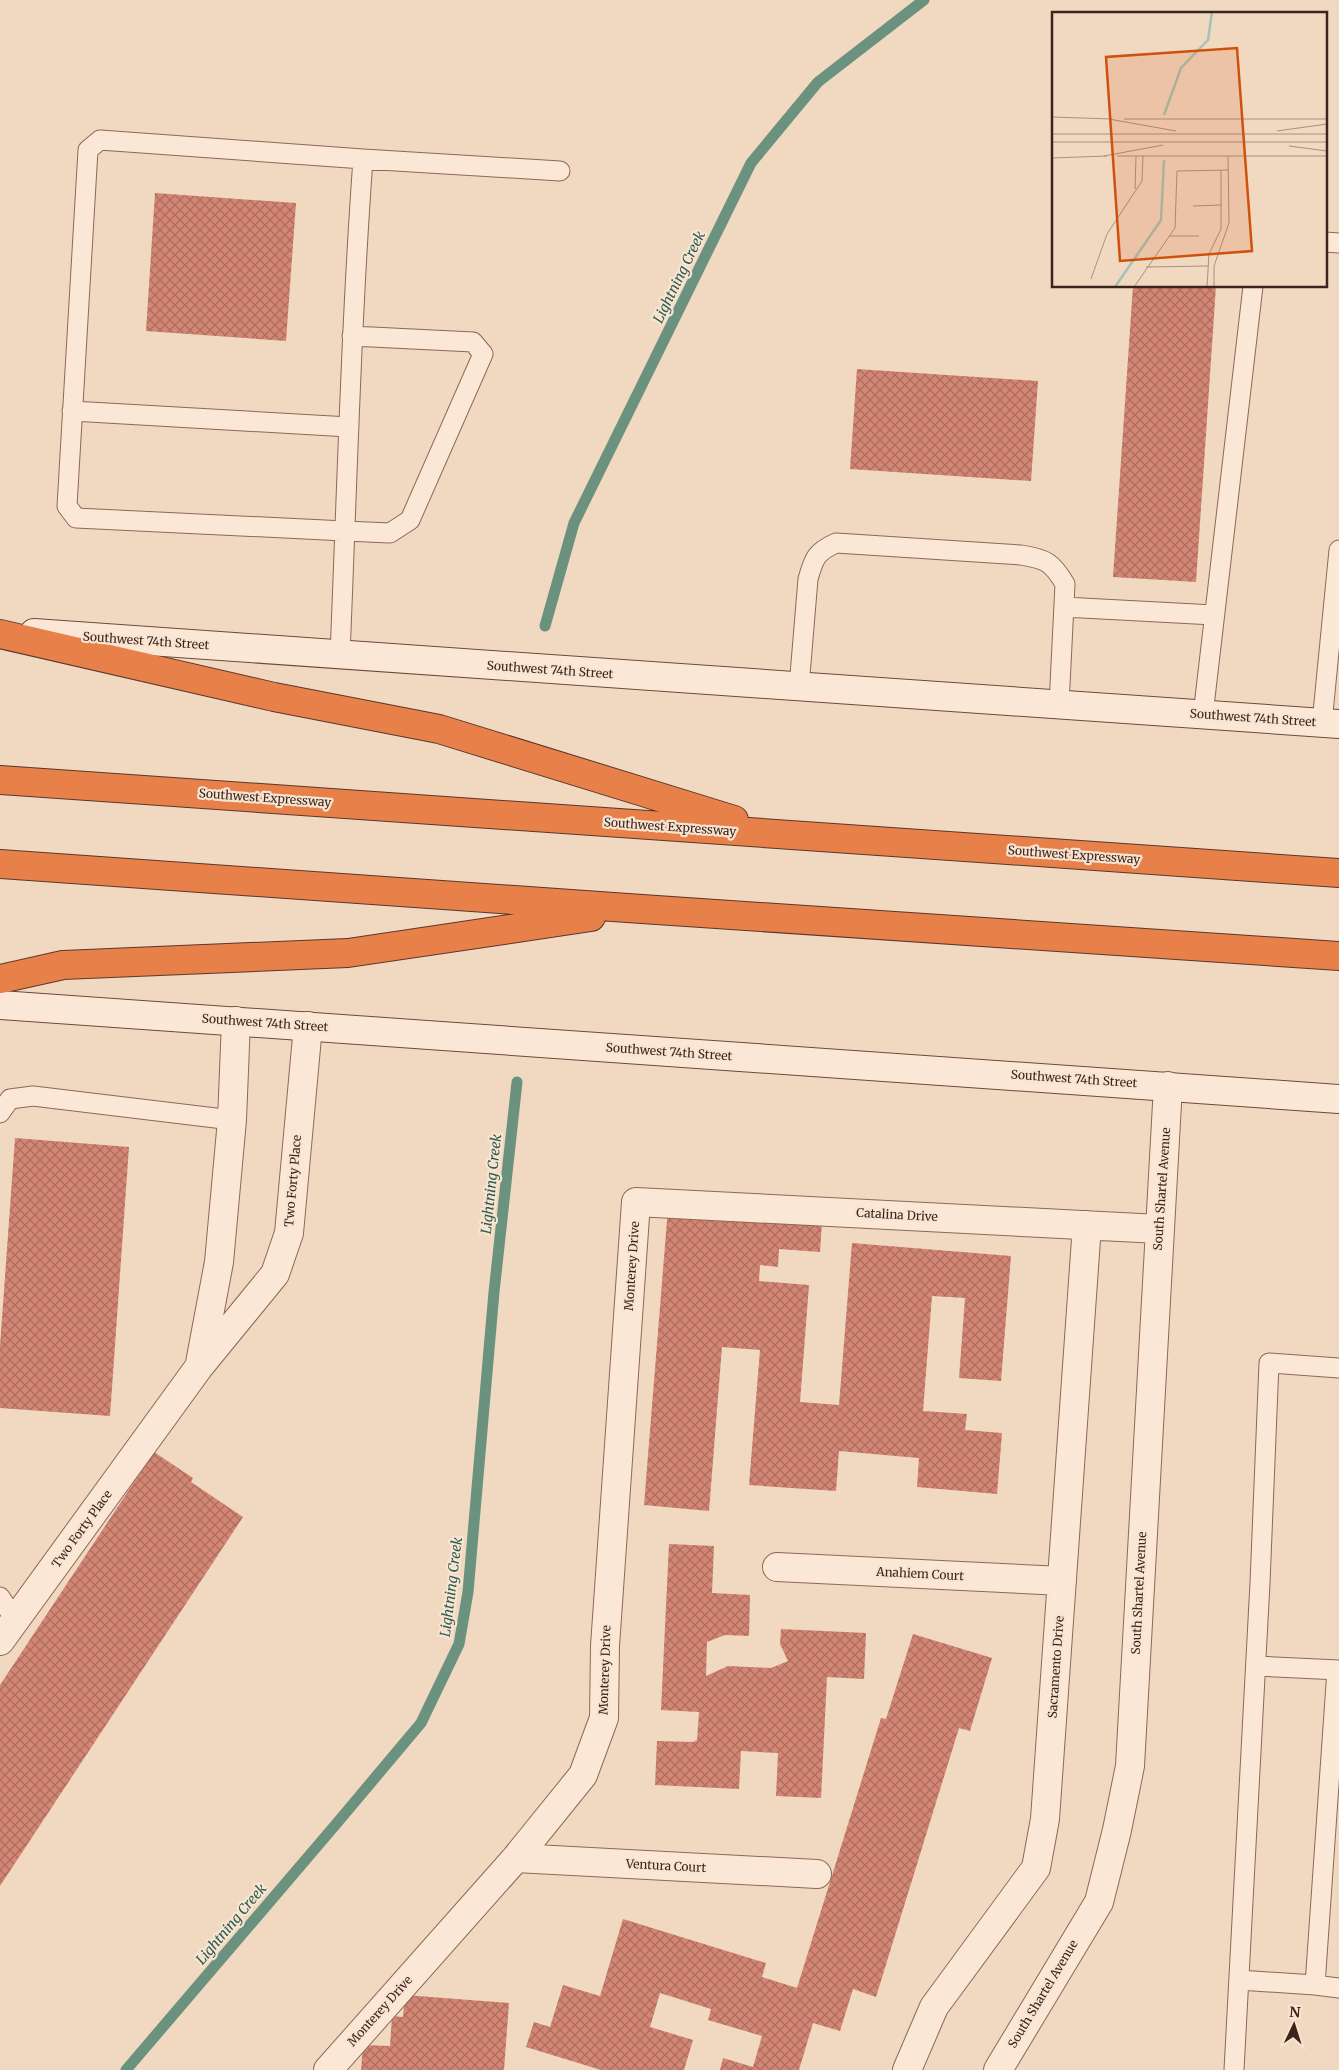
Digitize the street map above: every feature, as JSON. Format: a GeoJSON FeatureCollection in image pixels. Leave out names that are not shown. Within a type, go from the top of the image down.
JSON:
{"type":"FeatureCollection","features":[{"type":"Feature","properties":{"kind":"highway"},"geometry":{"type":"LineString","coordinates":[[0,633],[274,697],[439,729],[778,834]]}},
{"type":"Feature","properties":{"kind":"highway","name":"Southwest Expressway"},"geometry":{"type":"LineString","coordinates":[[0,780],[1339,873]]}},
{"type":"Feature","properties":{"kind":"highway"},"geometry":{"type":"LineString","coordinates":[[0,864],[1339,956]]}},
{"type":"Feature","properties":{"kind":"highway"},"geometry":{"type":"LineString","coordinates":[[0,978],[63,965],[348,953],[642,909]]}},
{"type":"Feature","properties":{"kind":"street","name":"Southwest 74th Street"},"geometry":{"type":"LineString","coordinates":[[0,633],[1330,724]]}},
{"type":"Feature","properties":{"kind":"street","name":"Southwest 74th Street"},"geometry":{"type":"LineString","coordinates":[[0,1005],[1339,1099]]}},
{"type":"Feature","properties":{"kind":"street","name":"Two Forty Place"},"geometry":{"type":"LineString","coordinates":[[199,1367],[219,1262],[232,1120],[236,1021]]}},
{"type":"Feature","properties":{"kind":"street","name":"Two Forty Place"},"geometry":{"type":"LineString","coordinates":[[8,1631],[199,1367],[275,1274],[289,1233],[308,1026]]}},
{"type":"Feature","properties":{"kind":"street","name":"South Shartel Avenue"},"geometry":{"type":"LineString","coordinates":[[998,2070],[1098,1902],[1117,1830],[1130,1766],[1168,1086]]}},
{"type":"Feature","properties":{"kind":"street","name":"Catalina Drive"},"geometry":{"type":"LineString","coordinates":[[636,1202],[1159,1229]]}},
{"type":"Feature","properties":{"kind":"street","name":"Monterey Drive"},"geometry":{"type":"LineString","coordinates":[[328,2070],[516,1858],[583,1775],[604,1718],[605,1646],[636,1202]]}},
{"type":"Feature","properties":{"kind":"street","name":"Sacramento Drive"},"geometry":{"type":"LineString","coordinates":[[907,2070],[934,2007],[1036,1868],[1045,1819],[1087,1225]]}},
{"type":"Feature","properties":{"kind":"street","name":"Anahiem Court"},"geometry":{"type":"LineString","coordinates":[[777,1567],[1062,1581]]}},
{"type":"Feature","properties":{"kind":"street","name":"Ventura Court"},"geometry":{"type":"LineString","coordinates":[[516,1858],[816,1874]]}},
{"type":"Feature","properties":{"kind":"lane"},"geometry":{"type":"LineString","coordinates":[[352,336],[473,342],[483,354],[410,520],[390,533],[76,518],[67,506],[88,150],[100,140],[363,159],[560,170]]}},
{"type":"Feature","properties":{"kind":"lane"},"geometry":{"type":"LineString","coordinates":[[340,655],[354,282],[363,159]]}},
{"type":"Feature","properties":{"kind":"lane"},"geometry":{"type":"LineString","coordinates":[[1326,242],[1339,243]]}},
{"type":"Feature","properties":{"kind":"lane"},"geometry":{"type":"LineString","coordinates":[[1203,715],[1253,288]]}},
{"type":"Feature","properties":{"kind":"lane"},"geometry":{"type":"LineString","coordinates":[[72,411],[349,427]]}},
{"type":"Feature","properties":{"kind":"lane"},"geometry":{"type":"LineString","coordinates":[[799,687],[808,579],[812,564],[820,550],[836,543],[1021,555],[1042,558],[1058,572],[1065,584],[1058,705]]}},
{"type":"Feature","properties":{"kind":"lane"},"geometry":{"type":"LineString","coordinates":[[1330,724],[1332,619],[1339,550]]}},
{"type":"Feature","properties":{"kind":"lane"},"geometry":{"type":"LineString","coordinates":[[1064,607],[1214,615]]}},
{"type":"Feature","properties":{"kind":"lane"},"geometry":{"type":"LineString","coordinates":[[0,1113],[10,1099],[33,1096],[232,1120]]}},
{"type":"Feature","properties":{"kind":"lane"},"geometry":{"type":"LineString","coordinates":[[1234,2070],[1256,1666],[1269,1363],[1339,1368]]}},
{"type":"Feature","properties":{"kind":"lane"},"geometry":{"type":"LineString","coordinates":[[0,1597],[8,1631]]}},
{"type":"Feature","properties":{"kind":"lane"},"geometry":{"type":"LineString","coordinates":[[1256,1666],[1338,1670],[1315,1985]]}},
{"type":"Feature","properties":{"kind":"lane"},"geometry":{"type":"LineString","coordinates":[[1239,1980],[1339,1988]]}},
{"type":"Feature","properties":{"kind":"building"},"geometry":{"type":"Polygon","coordinates":[[[155,193],[296,203],[286,341],[146,331],[155,193]]]}},
{"type":"Feature","properties":{"kind":"building"},"geometry":{"type":"Polygon","coordinates":[[[1133,288],[1216,288],[1196,582],[1113,577],[1133,288]]]}},
{"type":"Feature","properties":{"kind":"building"},"geometry":{"type":"Polygon","coordinates":[[[857,369],[1038,381],[1031,481],[850,469],[857,369]]]}},
{"type":"Feature","properties":{"kind":"building"},"geometry":{"type":"Polygon","coordinates":[[[15,1138],[129,1147],[110,1416],[0,1408],[0,1346],[15,1138]]]}},
{"type":"Feature","properties":{"kind":"building"},"geometry":{"type":"Polygon","coordinates":[[[668,1208],[822,1221],[820,1252],[779,1249],[778,1267],[760,1265],[759,1281],[809,1285],[800,1402],[839,1405],[852,1243],[1011,1256],[1001,1381],[959,1378],[965,1298],[932,1296],[923,1411],[967,1414],[965,1430],[1002,1433],[997,1494],[917,1487],[919,1458],[839,1451],[836,1491],[749,1485],[760,1350],[722,1347],[709,1511],[644,1505],[668,1208]]]}},
{"type":"Feature","properties":{"kind":"building"},"geometry":{"type":"Polygon","coordinates":[[[154,1452],[193,1478],[191,1482],[243,1517],[0,1886],[0,1685],[154,1452]]]}},
{"type":"Feature","properties":{"kind":"building"},"geometry":{"type":"Polygon","coordinates":[[[669,1544],[714,1546],[712,1593],[750,1595],[749,1636],[725,1635],[707,1642],[706,1676],[728,1666],[771,1668],[788,1661],[780,1644],[781,1629],[866,1633],[864,1679],[827,1677],[821,1798],[776,1796],[778,1753],[741,1751],[739,1789],[655,1785],[657,1741],[693,1742],[697,1740],[699,1712],[661,1710],[669,1544]]]}},
{"type":"Feature","properties":{"kind":"building"},"geometry":{"type":"Polygon","coordinates":[[[913,1634],[992,1658],[970,1731],[959,1728],[876,1997],[853,1989],[840,2031],[813,2023],[799,2070],[720,2070],[723,2058],[753,2067],[762,2036],[708,2020],[711,2009],[660,1993],[650,2027],[693,2040],[684,2070],[601,2070],[526,2047],[534,2022],[550,2027],[563,1985],[600,1996],[623,1919],[766,1963],[762,1977],[797,1988],[881,1718],[886,1719],[913,1634]]]}},
{"type":"Feature","properties":{"kind":"building"},"geometry":{"type":"Polygon","coordinates":[[[405,1995],[509,2003],[504,2070],[361,2070],[363,2045],[390,2046],[392,2016],[403,2017],[405,1995]]]}},
{"type":"Feature","properties":{"kind":"waterway","name":"Lightning Creek"},"geometry":{"type":"LineString","coordinates":[[545,626],[574,523],[751,163],[818,82],[924,0]]}},
{"type":"Feature","properties":{"kind":"waterway","name":"Lightning Creek"},"geometry":{"type":"LineString","coordinates":[[126,2070],[421,1723],[459,1644],[468,1592],[494,1292],[517,1082]]}}]}
